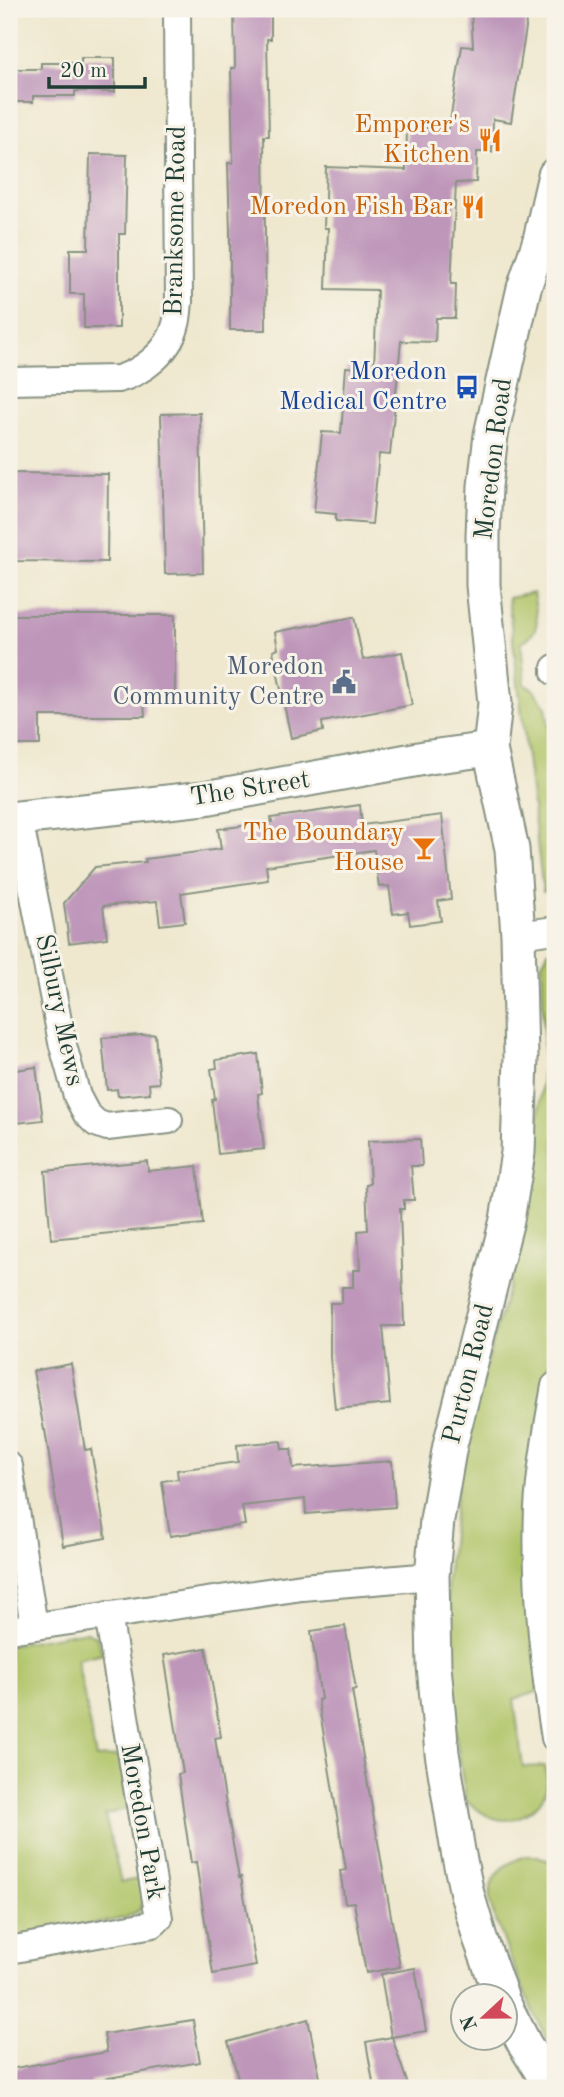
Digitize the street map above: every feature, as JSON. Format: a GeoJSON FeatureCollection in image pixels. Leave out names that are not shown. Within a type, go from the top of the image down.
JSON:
{"type":"FeatureCollection","features":[{"type":"Feature","properties":{"kind":"street","name":"Branksome Road"},"geometry":{"type":"LineString","coordinates":[[9,381],[118,379],[142,368],[170,339],[176,325],[179,302],[177,9]]}},
{"type":"Feature","properties":{"kind":"street","name":"Moredon Road"},"geometry":{"type":"LineString","coordinates":[[490,749],[495,703],[482,572],[485,486],[491,435],[524,288],[547,242],[555,175]]}},
{"type":"Feature","properties":{"kind":"street","name":"The Street"},"geometry":{"type":"LineString","coordinates":[[14,819],[205,798],[430,757],[490,749]]}},
{"type":"Feature","properties":{"kind":"street","name":"Purton Road"},"geometry":{"type":"LineString","coordinates":[[490,749],[512,849],[519,935],[521,1057],[518,1153],[507,1220],[450,1445],[437,1520],[432,1576],[434,1666],[458,1851],[467,1894],[496,1982]]}},
{"type":"Feature","properties":{"kind":"street","name":"Silbury Mews"},"geometry":{"type":"LineString","coordinates":[[14,819],[62,1042],[77,1096],[86,1113],[96,1123],[107,1127],[169,1120]]}},
{"type":"Feature","properties":{"kind":"street"},"geometry":{"type":"LineString","coordinates":[[519,935],[555,930]]}},
{"type":"Feature","properties":{"kind":"street"},"geometry":{"type":"LineString","coordinates":[[555,1386],[538,1506],[538,1576],[541,1636],[555,1738]]}},
{"type":"Feature","properties":{"kind":"street"},"geometry":{"type":"LineString","coordinates":[[9,1466],[21,1628],[302,1587],[432,1576]]}},
{"type":"Feature","properties":{"kind":"street","name":"Moredon Park"},"geometry":{"type":"LineString","coordinates":[[9,1950],[153,1924],[159,1918],[108,1615]]}},
{"type":"Feature","properties":{"kind":"street"},"geometry":{"type":"LineString","coordinates":[[518,2032],[552,2088]]}},
{"type":"Feature","properties":{"kind":"green space"},"geometry":{"type":"Polygon","coordinates":[[[533,593],[536,627],[528,638],[521,642],[525,685],[533,689],[546,707],[555,771],[555,891],[543,892],[508,598],[533,593]]]}},
{"type":"Feature","properties":{"kind":"green space"},"geometry":{"type":"Polygon","coordinates":[[[555,948],[555,1338],[543,1396],[537,1692],[514,1699],[523,1767],[545,1766],[547,1783],[543,1796],[533,1809],[518,1817],[502,1820],[479,1811],[466,1801],[453,1717],[447,1580],[458,1480],[478,1392],[512,1274],[536,1151],[544,1055],[542,963],[549,950],[555,948]]]}},
{"type":"Feature","properties":{"kind":"green space"},"geometry":{"type":"Polygon","coordinates":[[[86,1631],[96,1637],[103,1653],[77,1659],[96,1758],[120,1756],[129,1808],[105,1815],[121,1882],[140,1879],[145,1897],[140,1910],[125,1918],[9,1941],[9,1645],[86,1631]]]}},
{"type":"Feature","properties":{"kind":"green space"},"geometry":{"type":"Polygon","coordinates":[[[526,1856],[538,1856],[555,1864],[555,2056],[519,1980],[490,1902],[491,1885],[498,1873],[508,1864],[526,1856]]]}},
{"type":"Feature","properties":{"kind":"building"},"geometry":{"type":"Polygon","coordinates":[[[234,9],[271,9],[271,39],[267,39],[269,136],[264,136],[266,330],[230,330],[228,163],[233,163],[231,68],[235,68],[234,9]]]}},
{"type":"Feature","properties":{"kind":"building"},"geometry":{"type":"Polygon","coordinates":[[[471,9],[525,9],[526,28],[511,122],[493,119],[492,152],[477,152],[476,182],[456,183],[451,284],[456,284],[455,318],[436,318],[435,342],[401,341],[390,455],[379,454],[372,524],[336,521],[336,514],[314,512],[322,432],[341,433],[346,367],[374,369],[377,290],[326,289],[326,167],[406,170],[407,128],[449,128],[462,46],[473,47],[471,9]]]}},
{"type":"Feature","properties":{"kind":"building"},"geometry":{"type":"Polygon","coordinates":[[[81,58],[115,58],[115,92],[75,91],[75,96],[33,96],[33,102],[9,102],[9,69],[41,69],[41,63],[81,63],[81,58]]]}},
{"type":"Feature","properties":{"kind":"building"},"geometry":{"type":"Polygon","coordinates":[[[90,154],[127,155],[125,234],[119,234],[119,328],[84,328],[84,294],[70,294],[70,249],[88,249],[90,154]]]}},
{"type":"Feature","properties":{"kind":"building"},"geometry":{"type":"Polygon","coordinates":[[[200,413],[203,573],[165,574],[161,414],[200,413]]]}},
{"type":"Feature","properties":{"kind":"building"},"geometry":{"type":"Polygon","coordinates":[[[9,473],[108,474],[107,562],[9,561],[9,473]]]}},
{"type":"Feature","properties":{"kind":"building"},"geometry":{"type":"Polygon","coordinates":[[[9,615],[175,615],[175,702],[144,702],[145,716],[40,716],[40,745],[9,745],[9,615]]]}},
{"type":"Feature","properties":{"kind":"building","name":"Moredon Community Centre"},"geometry":{"type":"Polygon","coordinates":[[[354,617],[363,660],[402,652],[412,705],[322,722],[323,731],[291,738],[273,651],[278,649],[275,632],[354,617]]]}},
{"type":"Feature","properties":{"kind":"building"},"geometry":{"type":"Polygon","coordinates":[[[360,805],[362,825],[442,815],[451,899],[438,901],[441,921],[410,925],[408,912],[393,914],[389,886],[379,887],[374,850],[266,866],[268,880],[181,893],[185,922],[160,925],[157,901],[103,906],[107,938],[69,943],[64,903],[95,867],[146,862],[145,859],[221,849],[218,829],[360,805]]]}},
{"type":"Feature","properties":{"kind":"building"},"geometry":{"type":"Polygon","coordinates":[[[155,1034],[159,1083],[149,1084],[150,1093],[118,1096],[117,1089],[107,1090],[102,1038],[155,1034]]]}},
{"type":"Feature","properties":{"kind":"building"},"geometry":{"type":"Polygon","coordinates":[[[258,1054],[262,1093],[258,1094],[264,1149],[218,1154],[211,1069],[217,1068],[216,1060],[258,1054]]]}},
{"type":"Feature","properties":{"kind":"building"},"geometry":{"type":"Polygon","coordinates":[[[36,1067],[43,1120],[9,1124],[9,1071],[36,1067]]]}},
{"type":"Feature","properties":{"kind":"building"},"geometry":{"type":"Polygon","coordinates":[[[420,1139],[422,1166],[411,1166],[414,1200],[404,1200],[404,1209],[400,1209],[404,1326],[383,1326],[390,1404],[335,1409],[330,1357],[330,1303],[342,1303],[342,1287],[353,1287],[353,1270],[360,1270],[358,1231],[368,1230],[368,1141],[420,1139]]]}},
{"type":"Feature","properties":{"kind":"building"},"geometry":{"type":"Polygon","coordinates":[[[147,1161],[148,1171],[197,1166],[203,1224],[51,1239],[45,1171],[147,1161]]]}},
{"type":"Feature","properties":{"kind":"building"},"geometry":{"type":"Polygon","coordinates":[[[71,1364],[85,1450],[91,1449],[106,1538],[63,1546],[33,1371],[71,1364]]]}},
{"type":"Feature","properties":{"kind":"building"},"geometry":{"type":"Polygon","coordinates":[[[281,1441],[282,1449],[291,1449],[293,1468],[392,1461],[395,1507],[306,1514],[305,1499],[242,1506],[245,1525],[170,1536],[162,1481],[178,1479],[177,1470],[238,1462],[237,1445],[281,1441]]]}},
{"type":"Feature","properties":{"kind":"building"},"geometry":{"type":"Polygon","coordinates":[[[345,1626],[356,1689],[352,1690],[400,1967],[366,1973],[354,1902],[345,1903],[340,1871],[346,1870],[318,1700],[321,1699],[311,1631],[345,1626]]]}},
{"type":"Feature","properties":{"kind":"building"},"geometry":{"type":"Polygon","coordinates":[[[206,1648],[221,1737],[215,1738],[256,1966],[213,1974],[196,1862],[191,1863],[178,1774],[183,1773],[164,1655],[206,1648]]]}},
{"type":"Feature","properties":{"kind":"building"},"geometry":{"type":"Polygon","coordinates":[[[415,1968],[426,2031],[391,2037],[381,1974],[415,1968]]]}},
{"type":"Feature","properties":{"kind":"building"},"geometry":{"type":"Polygon","coordinates":[[[308,2019],[321,2083],[297,2088],[241,2088],[228,2042],[308,2019]]]}},
{"type":"Feature","properties":{"kind":"building"},"geometry":{"type":"Polygon","coordinates":[[[193,2020],[200,2062],[91,2081],[92,2088],[9,2088],[9,2069],[107,2052],[104,2034],[193,2020]]]}},
{"type":"Feature","properties":{"kind":"building"},"geometry":{"type":"Polygon","coordinates":[[[392,2037],[409,2088],[374,2088],[366,2042],[392,2037]]]}},
{"type":"Feature","properties":{"kind":"place","name":"Emporer's Kitchen"},"geometry":{"type":"Point","coordinates":[490,140]}},
{"type":"Feature","properties":{"kind":"place","name":"Moredon Fish Bar"},"geometry":{"type":"Point","coordinates":[473,207]}},
{"type":"Feature","properties":{"kind":"place","name":"Moredon Medical Centre"},"geometry":{"type":"Point","coordinates":[467,387]}},
{"type":"Feature","properties":{"kind":"place","name":"Moredon Community Centre"},"geometry":{"type":"Point","coordinates":[344,682]}},
{"type":"Feature","properties":{"kind":"place","name":"The Boundary House"},"geometry":{"type":"Point","coordinates":[424,848]}}]}
